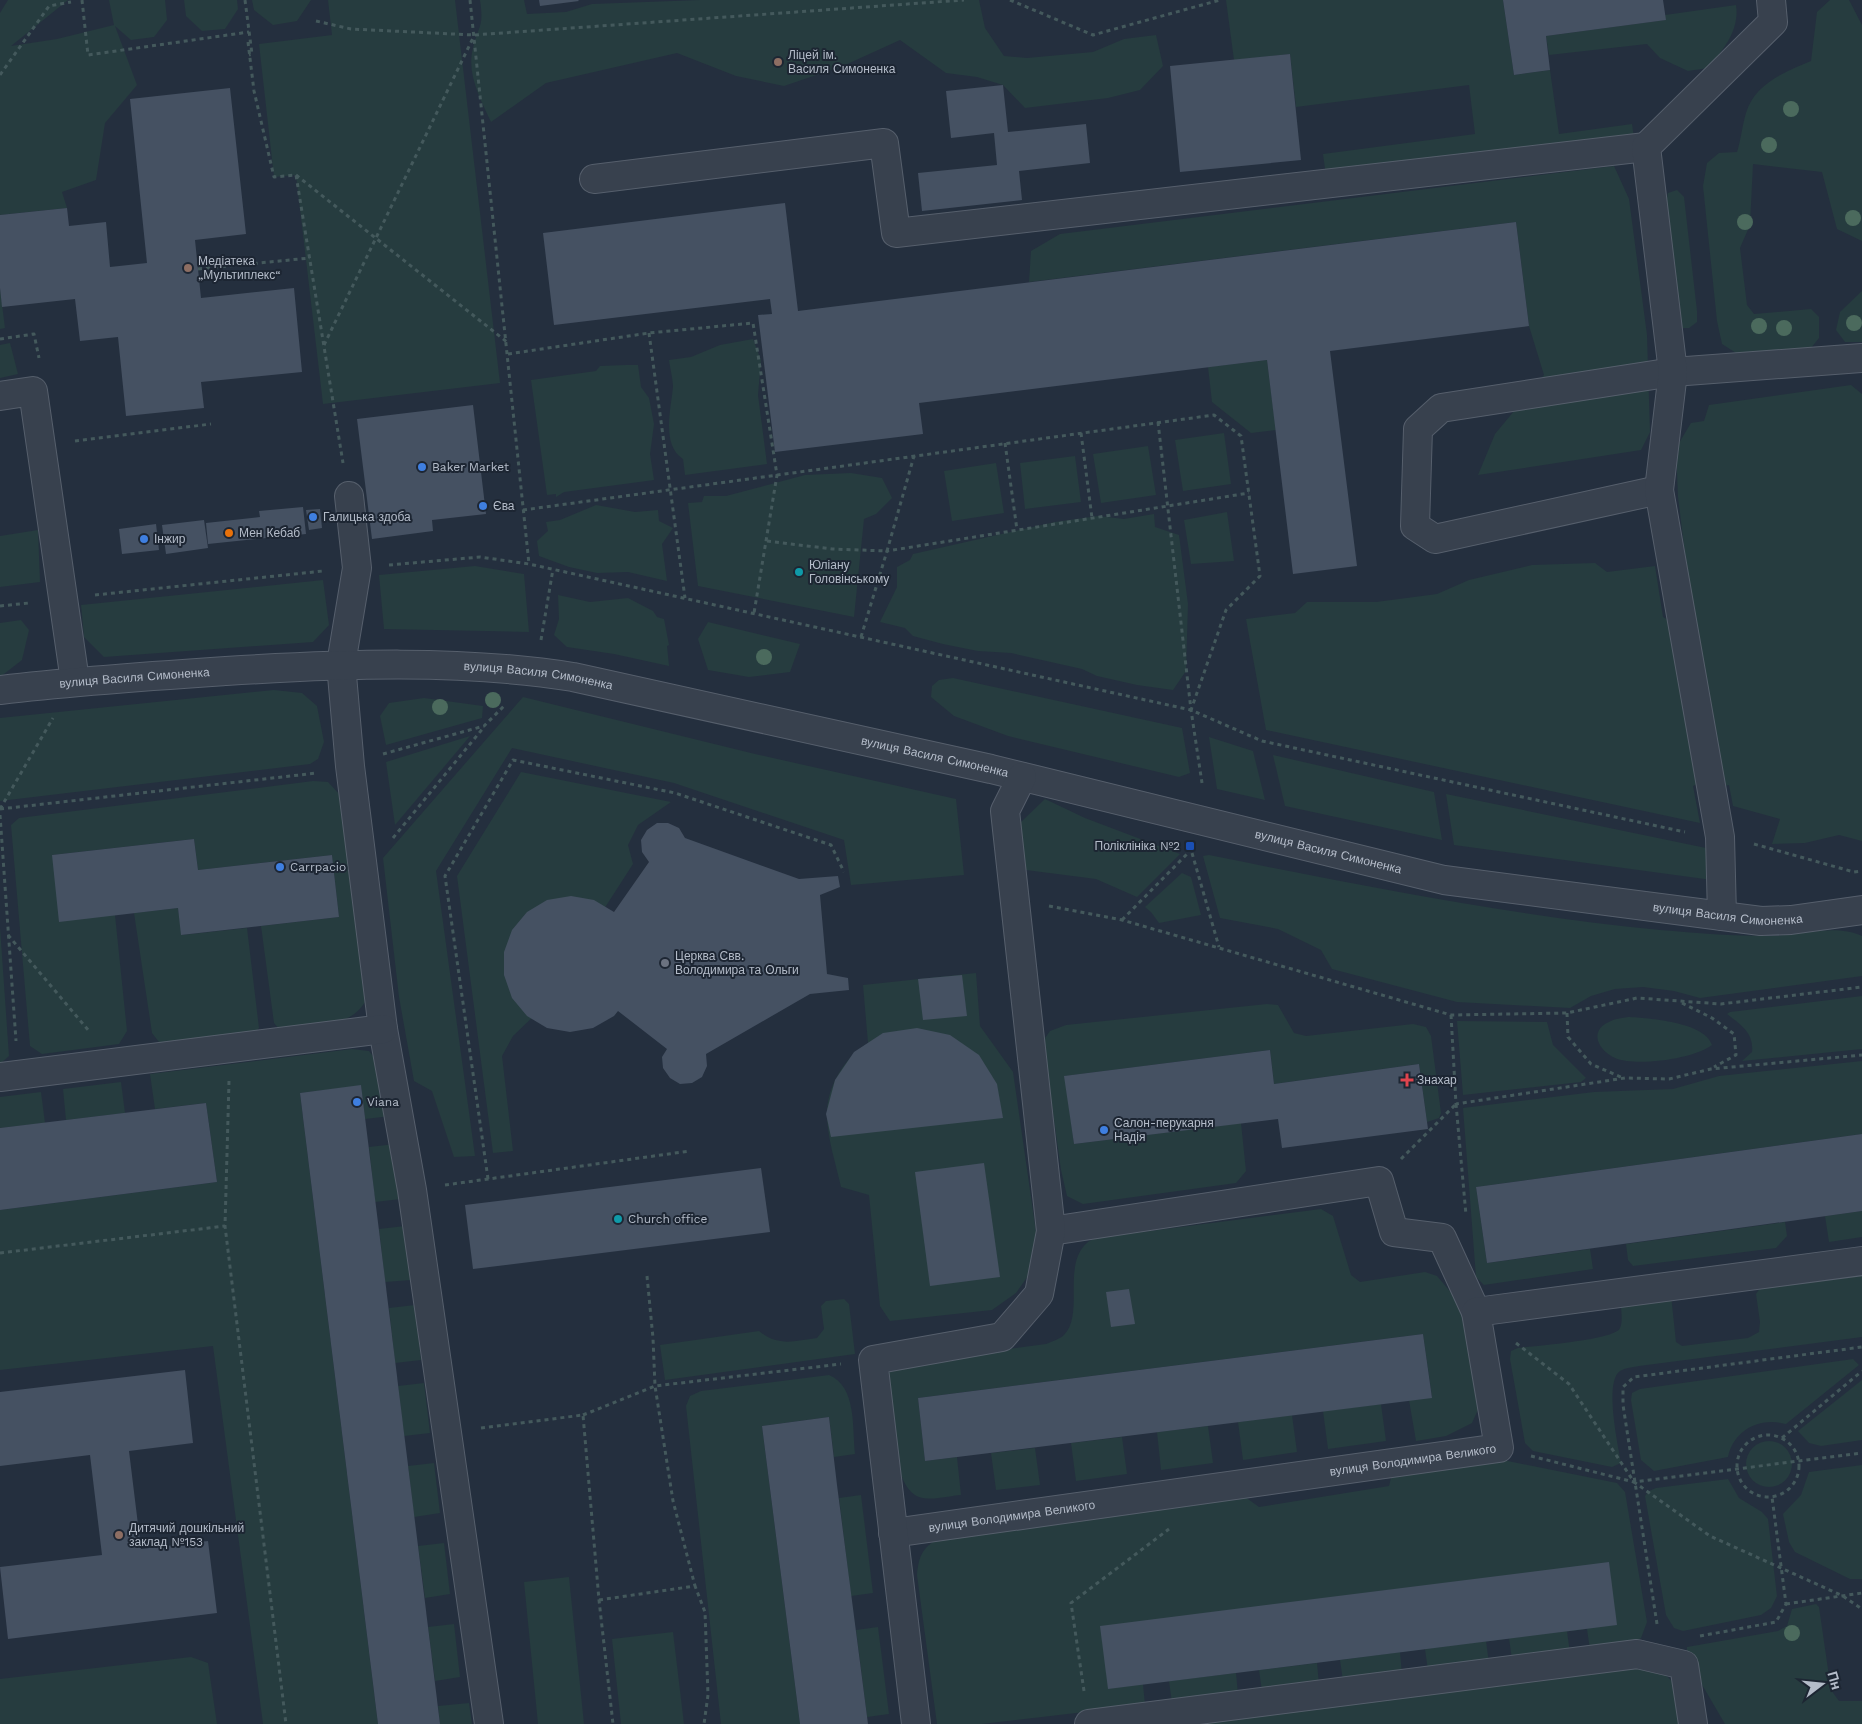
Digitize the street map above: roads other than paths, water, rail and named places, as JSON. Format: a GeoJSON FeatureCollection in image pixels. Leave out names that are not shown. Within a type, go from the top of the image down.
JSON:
{"type":"FeatureCollection","features":[{"type":"Feature","properties":{"kind":"street"},"geometry":{"type":"LineString","coordinates":[[594,179],[884,143],[896,233],[1646,147],[1773,22],[1771,0]]}},
{"type":"Feature","properties":{"kind":"street"},"geometry":{"type":"LineString","coordinates":[[1646,147],[1673,372],[1659,490],[1720,837],[1722,916]]}},
{"type":"Feature","properties":{"kind":"street"},"geometry":{"type":"LineString","coordinates":[[1659,490],[1435,539],[1415,526],[1418,429],[1441,408],[1673,372],[1862,358]]}},
{"type":"Feature","properties":{"kind":"street"},"geometry":{"type":"LineString","coordinates":[[0,396],[33,391],[75,681]]}},
{"type":"Feature","properties":{"kind":"street"},"geometry":{"type":"LineString","coordinates":[[349,496],[357,568],[340,664],[350,766],[383,1029],[412,1190],[489,1724]]}},
{"type":"Feature","properties":{"kind":"street","name":"вулиця Василя Симоненка"},"geometry":{"type":"LineString","coordinates":[[0,690],[75,681],[340,664],[527,670],[573,677],[1022,777],[1444,880],[1761,921],[1791,920],[1862,910]]}},
{"type":"Feature","properties":{"kind":"street"},"geometry":{"type":"LineString","coordinates":[[916,1724],[873,1360],[1002,1336],[1039,1294],[1051,1231],[1006,811],[1022,777]]}},
{"type":"Feature","properties":{"kind":"street"},"geometry":{"type":"LineString","coordinates":[[9,1076],[383,1029]]}},
{"type":"Feature","properties":{"kind":"street","name":"вулиця Володимира Великого"},"geometry":{"type":"LineString","coordinates":[[893,1533],[1499,1448],[1476,1312],[1442,1238],[1394,1232],[1379,1181],[1051,1231]]}},
{"type":"Feature","properties":{"kind":"street"},"geometry":{"type":"LineString","coordinates":[[1476,1312],[1862,1260]]}},
{"type":"Feature","properties":{"kind":"street"},"geometry":{"type":"LineString","coordinates":[[1089,1724],[1637,1654],[1684,1665],[1693,1724]]}},
{"type":"Feature","properties":{"kind":"place","name":"Ліцей ім. Василя Симоненка"},"geometry":{"type":"Point","coordinates":[778,62]}},
{"type":"Feature","properties":{"kind":"place","name":"Медіатека „Мультиплекс“"},"geometry":{"type":"Point","coordinates":[188,268]}},
{"type":"Feature","properties":{"kind":"place","name":"Baker Market"},"geometry":{"type":"Point","coordinates":[422,467]}},
{"type":"Feature","properties":{"kind":"place","name":"Єва"},"geometry":{"type":"Point","coordinates":[483,506]}},
{"type":"Feature","properties":{"kind":"place","name":"Галицька здоба"},"geometry":{"type":"Point","coordinates":[313,517]}},
{"type":"Feature","properties":{"kind":"place","name":"Мен Кебаб"},"geometry":{"type":"Point","coordinates":[229,533]}},
{"type":"Feature","properties":{"kind":"place","name":"Інжир"},"geometry":{"type":"Point","coordinates":[144,539]}},
{"type":"Feature","properties":{"kind":"place","name":"Юліану Головінському"},"geometry":{"type":"Point","coordinates":[799,572]}},
{"type":"Feature","properties":{"kind":"place","name":"Поліклініка №2"},"geometry":{"type":"Point","coordinates":[1190,846]}},
{"type":"Feature","properties":{"kind":"place","name":"Carrpacio"},"geometry":{"type":"Point","coordinates":[280,867]}},
{"type":"Feature","properties":{"kind":"place","name":"Церква Свв. Володимира та Ольги"},"geometry":{"type":"Point","coordinates":[665,963]}},
{"type":"Feature","properties":{"kind":"place","name":"Знахар"},"geometry":{"type":"Point","coordinates":[1407,1080]}},
{"type":"Feature","properties":{"kind":"place","name":"Viana"},"geometry":{"type":"Point","coordinates":[357,1102]}},
{"type":"Feature","properties":{"kind":"place","name":"Салон-перукарня Надія"},"geometry":{"type":"Point","coordinates":[1104,1130]}},
{"type":"Feature","properties":{"kind":"place","name":"Church office"},"geometry":{"type":"Point","coordinates":[618,1219]}},
{"type":"Feature","properties":{"kind":"place","name":"Дитячий дошкільний заклад №153"},"geometry":{"type":"Point","coordinates":[119,1535]}}]}
